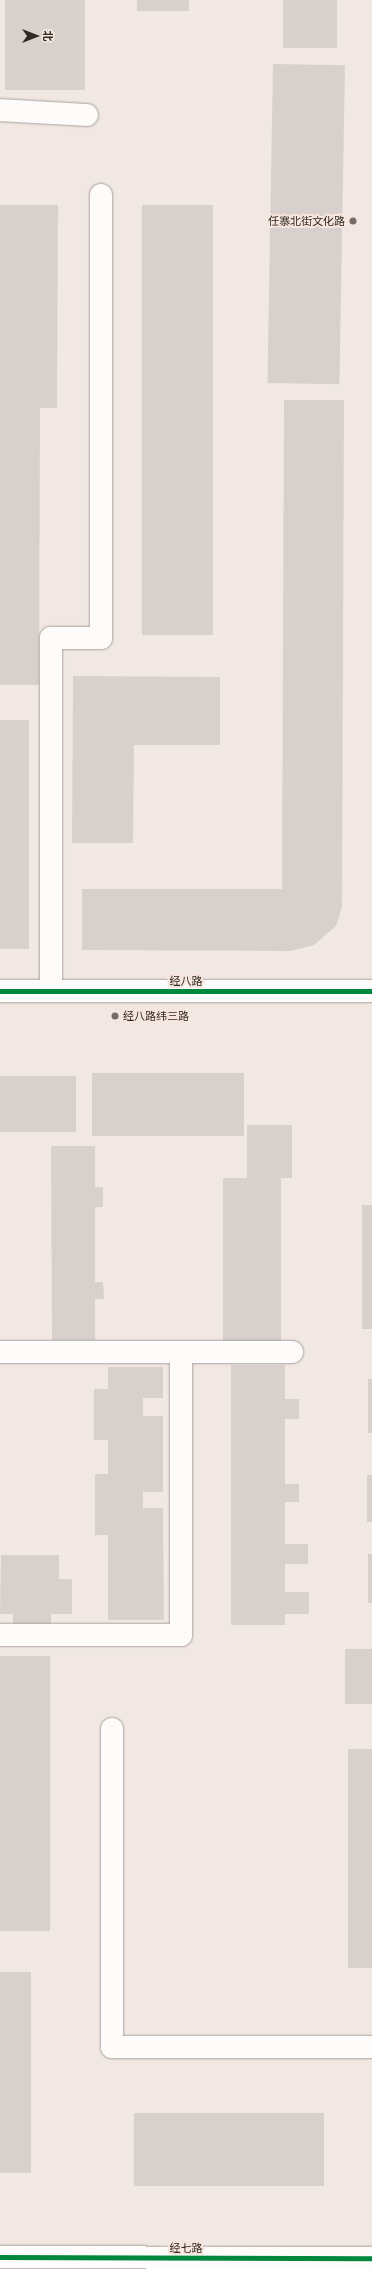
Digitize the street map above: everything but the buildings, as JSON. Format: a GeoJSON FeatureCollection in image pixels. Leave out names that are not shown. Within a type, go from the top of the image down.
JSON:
{"type":"FeatureCollection","features":[{"type":"Feature","properties":{"kind":"street"},"geometry":{"type":"LineString","coordinates":[[0,110],[87,115]]}},
{"type":"Feature","properties":{"kind":"street"},"geometry":{"type":"LineString","coordinates":[[51,991],[51,638],[101,638],[101,195]]}},
{"type":"Feature","properties":{"kind":"street","name":"经八路"},"geometry":{"type":"LineString","coordinates":[[0,990],[372,991]]}},
{"type":"Feature","properties":{"kind":"street"},"geometry":{"type":"LineString","coordinates":[[0,1352],[292,1352]]}},
{"type":"Feature","properties":{"kind":"street"},"geometry":{"type":"LineString","coordinates":[[0,1635],[181,1635],[181,1352]]}},
{"type":"Feature","properties":{"kind":"street"},"geometry":{"type":"LineString","coordinates":[[112,1729],[112,2047],[372,2047]]}},
{"type":"Feature","properties":{"kind":"street","name":"经七路"},"geometry":{"type":"LineString","coordinates":[[0,2258],[372,2258]]}},
{"type":"Feature","properties":{"kind":"cycle path"},"geometry":{"type":"LineString","coordinates":[[0,991],[372,991]]}},
{"type":"Feature","properties":{"kind":"cycle path"},"geometry":{"type":"LineString","coordinates":[[0,2257],[372,2258]]}},
{"type":"Feature","properties":{"kind":"place","name":"任寨北街文化路"},"geometry":{"type":"Point","coordinates":[353,221]}},
{"type":"Feature","properties":{"kind":"place","name":"经八路纬三路"},"geometry":{"type":"Point","coordinates":[115,1016]}}]}
